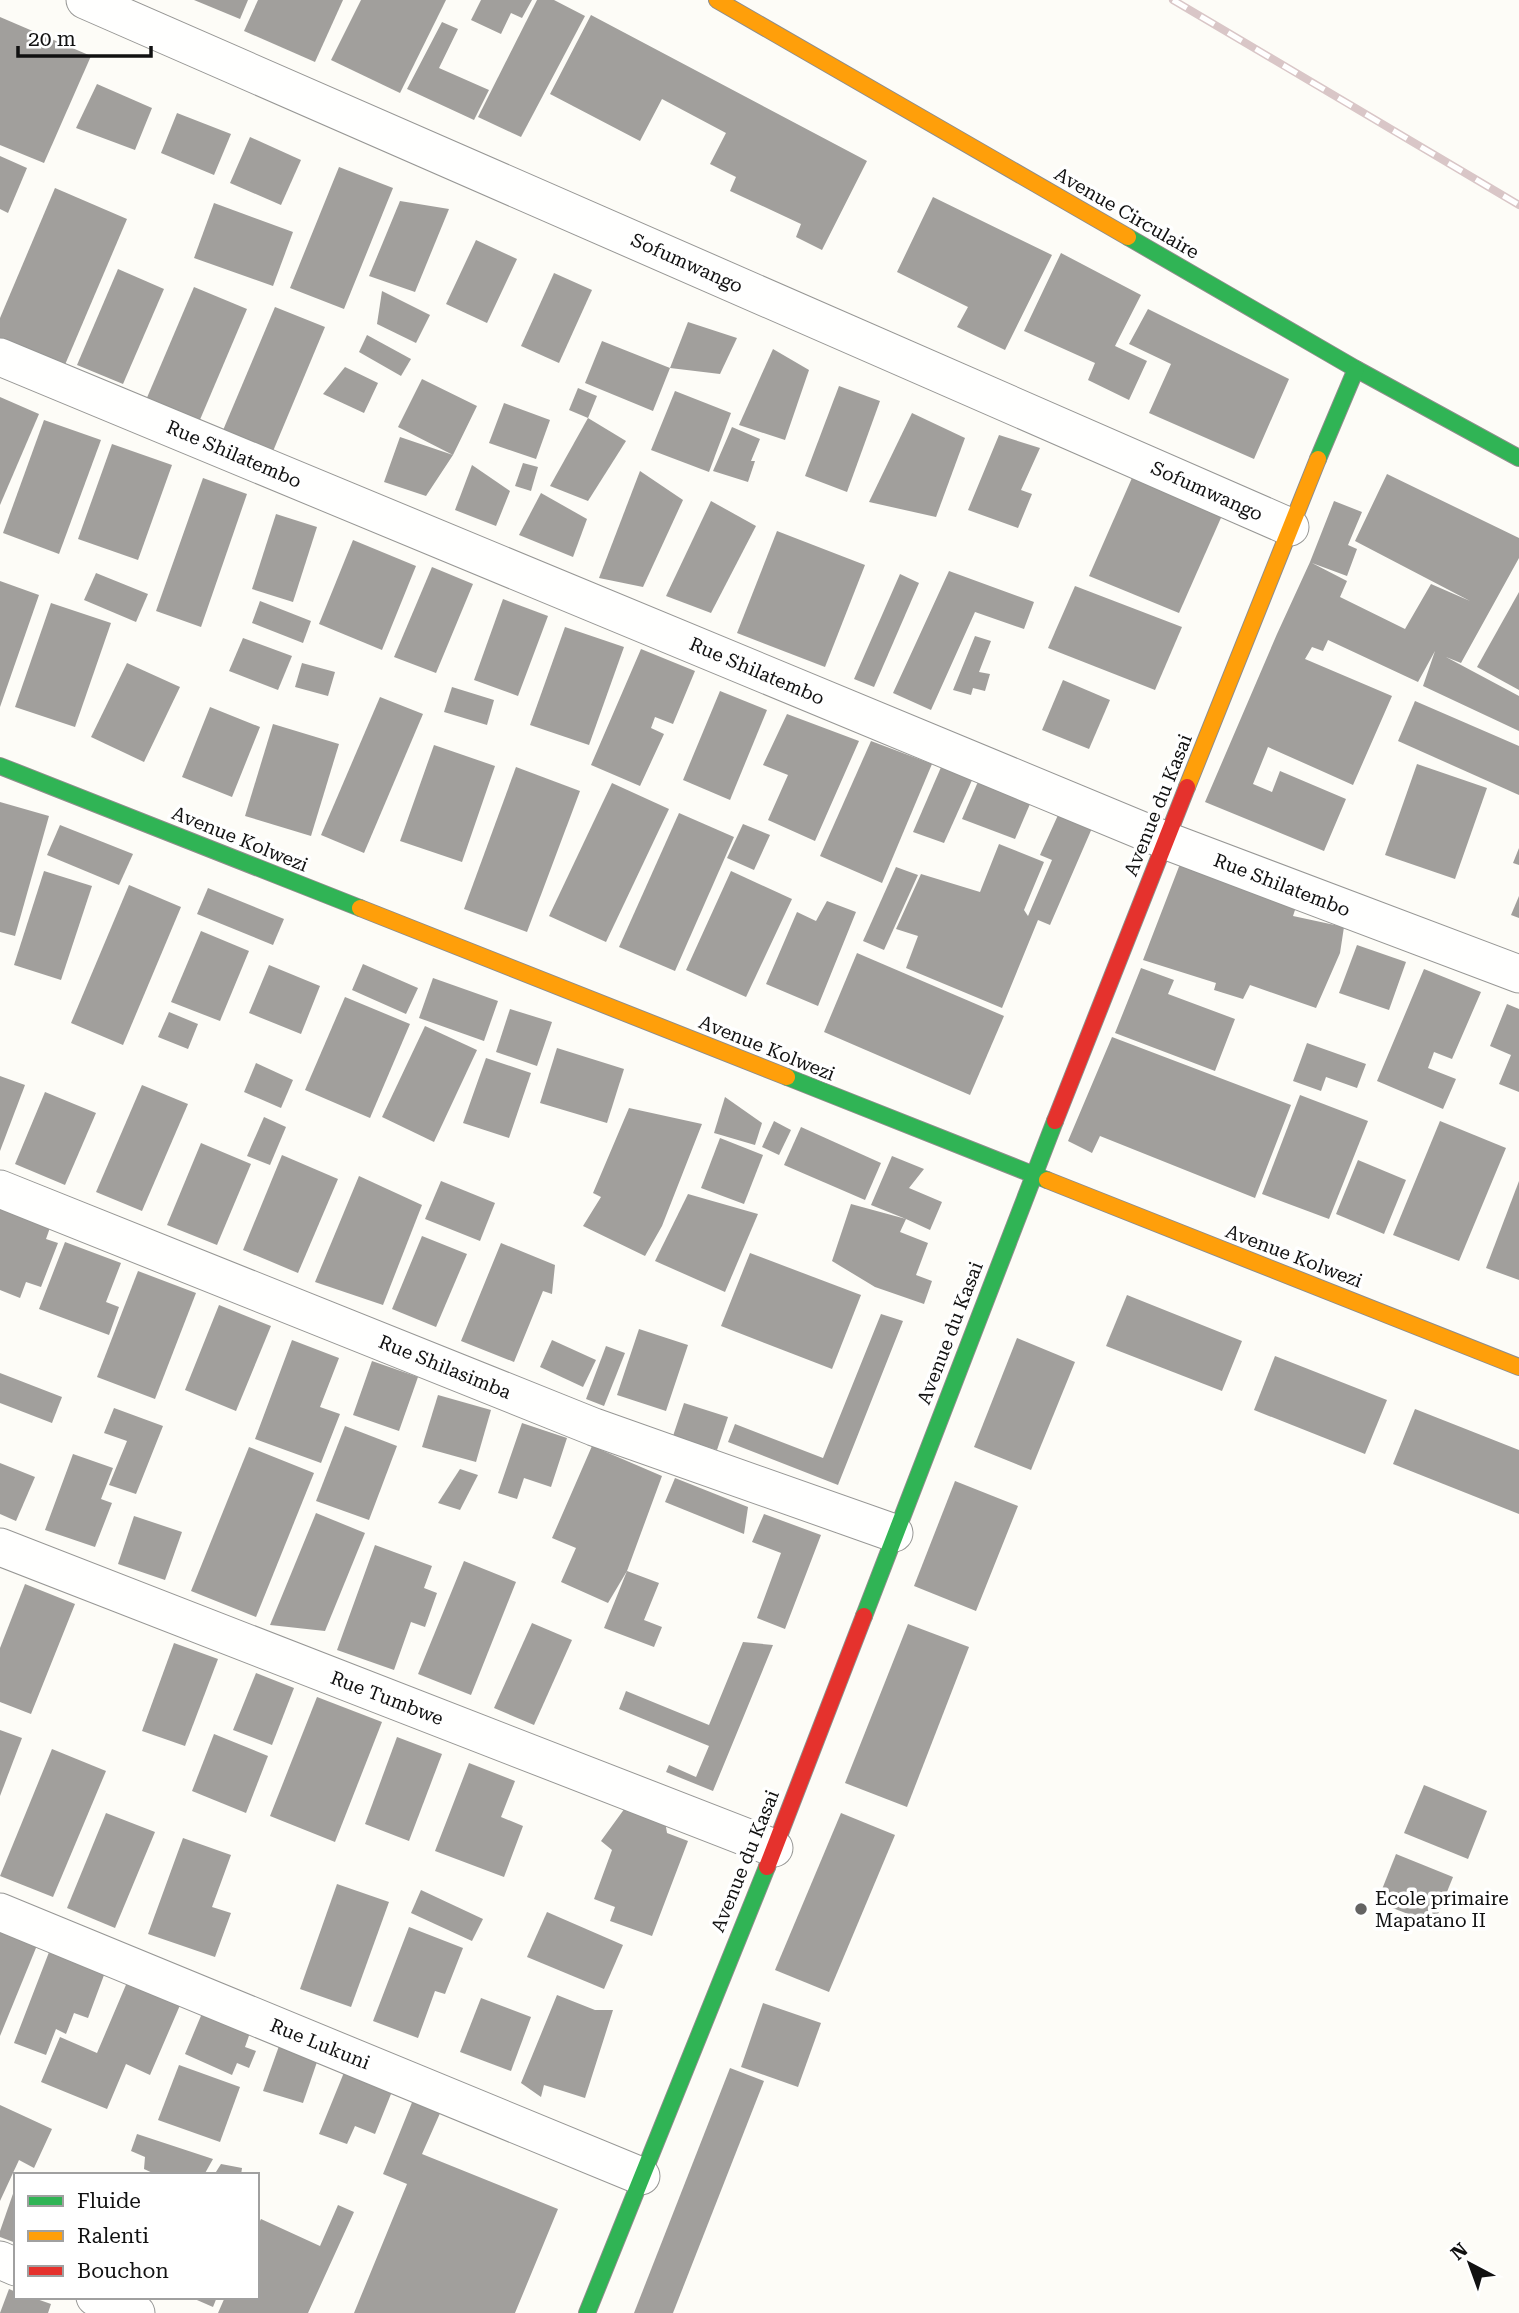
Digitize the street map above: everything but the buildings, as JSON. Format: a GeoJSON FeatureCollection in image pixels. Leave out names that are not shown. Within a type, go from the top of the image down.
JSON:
{"type":"FeatureCollection","features":[{"type":"Feature","properties":{"kind":"street","name":"Sofumwango"},"geometry":{"type":"LineString","coordinates":[[85,0],[1290,527]]}},
{"type":"Feature","properties":{"kind":"street","name":"Avenue Circulaire"},"geometry":{"type":"LineString","coordinates":[[717,0],[1356,369],[1519,458]]}},
{"type":"Feature","properties":{"kind":"street","name":"Rue Shilatembo"},"geometry":{"type":"LineString","coordinates":[[0,356],[1167,841],[1519,974]]}},
{"type":"Feature","properties":{"kind":"street","name":"Avenue du Kasai"},"geometry":{"type":"LineString","coordinates":[[587,2313],[774,1848],[1033,1176],[1290,527],[1356,369]]}},
{"type":"Feature","properties":{"kind":"street","name":"Avenue Kolwezi"},"geometry":{"type":"LineString","coordinates":[[0,766],[1519,1367]]}},
{"type":"Feature","properties":{"kind":"street","name":"Rue Shilasimba"},"geometry":{"type":"LineString","coordinates":[[0,1189],[594,1427],[894,1533]]}},
{"type":"Feature","properties":{"kind":"street","name":"Rue Tumbwe"},"geometry":{"type":"LineString","coordinates":[[0,1547],[774,1848]]}},
{"type":"Feature","properties":{"kind":"street","name":"Rue Lukuni"},"geometry":{"type":"LineString","coordinates":[[0,1912],[641,2176]]}},
{"type":"Feature","properties":{"kind":"street"},"geometry":{"type":"LineString","coordinates":[[100,2299],[136,2313]]}},
{"type":"Feature","properties":{"kind":"railway"},"geometry":{"type":"LineString","coordinates":[[1173,0],[1519,205]]}},
{"type":"Feature","properties":{"kind":"traffic: fast"},"geometry":{"type":"LineString","coordinates":[[1128,237],[1356,369],[1519,458]]}},
{"type":"Feature","properties":{"kind":"traffic: fast"},"geometry":{"type":"LineString","coordinates":[[1318,459],[1356,369]]}},
{"type":"Feature","properties":{"kind":"traffic: fast"},"geometry":{"type":"LineString","coordinates":[[0,766],[360,908]]}},
{"type":"Feature","properties":{"kind":"traffic: fast"},"geometry":{"type":"LineString","coordinates":[[787,1077],[1047,1180]]}},
{"type":"Feature","properties":{"kind":"traffic: fast"},"geometry":{"type":"LineString","coordinates":[[864,1616],[1055,1121]]}},
{"type":"Feature","properties":{"kind":"traffic: fast"},"geometry":{"type":"LineString","coordinates":[[587,2313],[767,1867]]}},
{"type":"Feature","properties":{"kind":"traffic: slow"},"geometry":{"type":"LineString","coordinates":[[717,0],[1128,237]]}},
{"type":"Feature","properties":{"kind":"traffic: slow"},"geometry":{"type":"LineString","coordinates":[[1187,787],[1318,459]]}},
{"type":"Feature","properties":{"kind":"traffic: slow"},"geometry":{"type":"LineString","coordinates":[[360,908],[787,1077]]}},
{"type":"Feature","properties":{"kind":"traffic: slow"},"geometry":{"type":"LineString","coordinates":[[1047,1180],[1519,1367]]}},
{"type":"Feature","properties":{"kind":"traffic: jam"},"geometry":{"type":"LineString","coordinates":[[1055,1121],[1187,787]]}},
{"type":"Feature","properties":{"kind":"traffic: jam"},"geometry":{"type":"LineString","coordinates":[[767,1867],[864,1616]]}},
{"type":"Feature","properties":{"kind":"place","name":"Ecole primaire Mapatano II"},"geometry":{"type":"Point","coordinates":[1361,1909]}}]}
